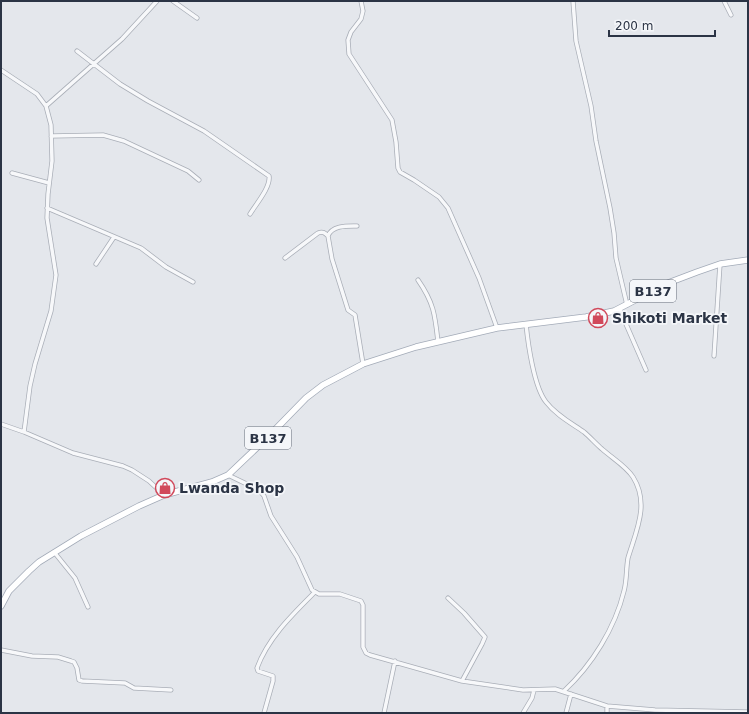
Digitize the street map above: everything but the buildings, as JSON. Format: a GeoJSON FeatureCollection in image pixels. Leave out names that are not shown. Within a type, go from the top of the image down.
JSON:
{"type":"FeatureCollection","features":[{"type":"Feature","properties":{"kind":"main road","name":"B137"},"geometry":{"type":"LineString","coordinates":[[1,606],[9,591],[16,583],[39,562],[54,552],[105,523],[164,495],[212,482],[228,475],[268,438],[306,398],[323,385],[363,364],[416,347],[497,328],[586,317],[619,308],[668,283],[720,264],[748,260]]}},
{"type":"Feature","properties":{"kind":"street"},"geometry":{"type":"LineString","coordinates":[[46,106],[122,39],[157,1]]}},
{"type":"Feature","properties":{"kind":"street"},"geometry":{"type":"LineString","coordinates":[[173,1],[197,18]]}},
{"type":"Feature","properties":{"kind":"street"},"geometry":{"type":"LineString","coordinates":[[361,1],[363,11],[361,18],[351,32],[348,40],[349,54],[392,120],[399,171],[438,197],[448,208],[479,278],[497,328]]}},
{"type":"Feature","properties":{"kind":"street"},"geometry":{"type":"LineString","coordinates":[[573,1],[576,41],[591,106],[596,141],[610,208],[616,258],[626,304]]}},
{"type":"Feature","properties":{"kind":"street"},"geometry":{"type":"LineString","coordinates":[[724,1],[731,15]]}},
{"type":"Feature","properties":{"kind":"street"},"geometry":{"type":"LineString","coordinates":[[77,51],[91,60],[93,64],[120,84],[204,131],[269,176],[270,181],[268,187],[250,214]]}},
{"type":"Feature","properties":{"kind":"street"},"geometry":{"type":"LineString","coordinates":[[1,70],[37,94],[46,106],[51,136],[52,161],[47,208],[56,275],[51,311],[30,386],[24,432]]}},
{"type":"Feature","properties":{"kind":"street"},"geometry":{"type":"LineString","coordinates":[[51,136],[103,135],[124,141],[188,171],[199,180]]}},
{"type":"Feature","properties":{"kind":"street"},"geometry":{"type":"LineString","coordinates":[[12,173],[49,183]]}},
{"type":"Feature","properties":{"kind":"street"},"geometry":{"type":"LineString","coordinates":[[47,208],[141,248],[166,267],[193,282]]}},
{"type":"Feature","properties":{"kind":"street"},"geometry":{"type":"LineString","coordinates":[[357,226],[338,228],[332,231],[328,236],[332,259],[348,310],[355,315],[363,364]]}},
{"type":"Feature","properties":{"kind":"street"},"geometry":{"type":"LineString","coordinates":[[285,258],[318,232],[328,236]]}},
{"type":"Feature","properties":{"kind":"street"},"geometry":{"type":"LineString","coordinates":[[96,264],[114,237]]}},
{"type":"Feature","properties":{"kind":"street"},"geometry":{"type":"LineString","coordinates":[[714,356],[720,264]]}},
{"type":"Feature","properties":{"kind":"street"},"geometry":{"type":"LineString","coordinates":[[418,280],[435,313],[438,342]]}},
{"type":"Feature","properties":{"kind":"street"},"geometry":{"type":"LineString","coordinates":[[619,308],[646,370]]}},
{"type":"Feature","properties":{"kind":"street"},"geometry":{"type":"LineString","coordinates":[[526,324],[527,341],[538,387],[545,400],[559,414],[585,433],[632,476],[638,489],[642,507],[638,530],[627,566],[625,589],[613,622],[590,662],[574,682],[564,691]]}},
{"type":"Feature","properties":{"kind":"street"},"geometry":{"type":"LineString","coordinates":[[1,424],[73,453],[123,466],[132,470],[149,482],[164,495]]}},
{"type":"Feature","properties":{"kind":"street"},"geometry":{"type":"LineString","coordinates":[[228,475],[262,492],[271,516],[290,545],[312,590],[319,594],[348,596],[362,601],[363,647],[364,650],[370,655],[462,681],[524,690],[549,688],[564,691],[607,706],[653,711],[748,712]]}},
{"type":"Feature","properties":{"kind":"street"},"geometry":{"type":"LineString","coordinates":[[54,552],[75,578],[88,607]]}},
{"type":"Feature","properties":{"kind":"street"},"geometry":{"type":"LineString","coordinates":[[264,713],[273,676],[258,671],[257,668],[259,662],[265,649],[278,631],[315,592]]}},
{"type":"Feature","properties":{"kind":"street"},"geometry":{"type":"LineString","coordinates":[[448,598],[464,613],[484,637],[482,644],[462,681]]}},
{"type":"Feature","properties":{"kind":"street"},"geometry":{"type":"LineString","coordinates":[[1,650],[32,656],[58,657],[71,661],[75,664],[79,680],[82,681],[125,683],[134,688],[171,690]]}},
{"type":"Feature","properties":{"kind":"street"},"geometry":{"type":"LineString","coordinates":[[384,713],[395,661]]}},
{"type":"Feature","properties":{"kind":"street"},"geometry":{"type":"LineString","coordinates":[[523,713],[532,698],[534,690]]}},
{"type":"Feature","properties":{"kind":"street"},"geometry":{"type":"LineString","coordinates":[[566,713],[571,694]]}},
{"type":"Feature","properties":{"kind":"street"},"geometry":{"type":"LineString","coordinates":[[606,713],[607,706]]}},
{"type":"Feature","properties":{"kind":"place","name":"Shikoti Market"},"geometry":{"type":"Point","coordinates":[598,318]}},
{"type":"Feature","properties":{"kind":"place","name":"Lwanda Shop"},"geometry":{"type":"Point","coordinates":[165,488]}}]}
